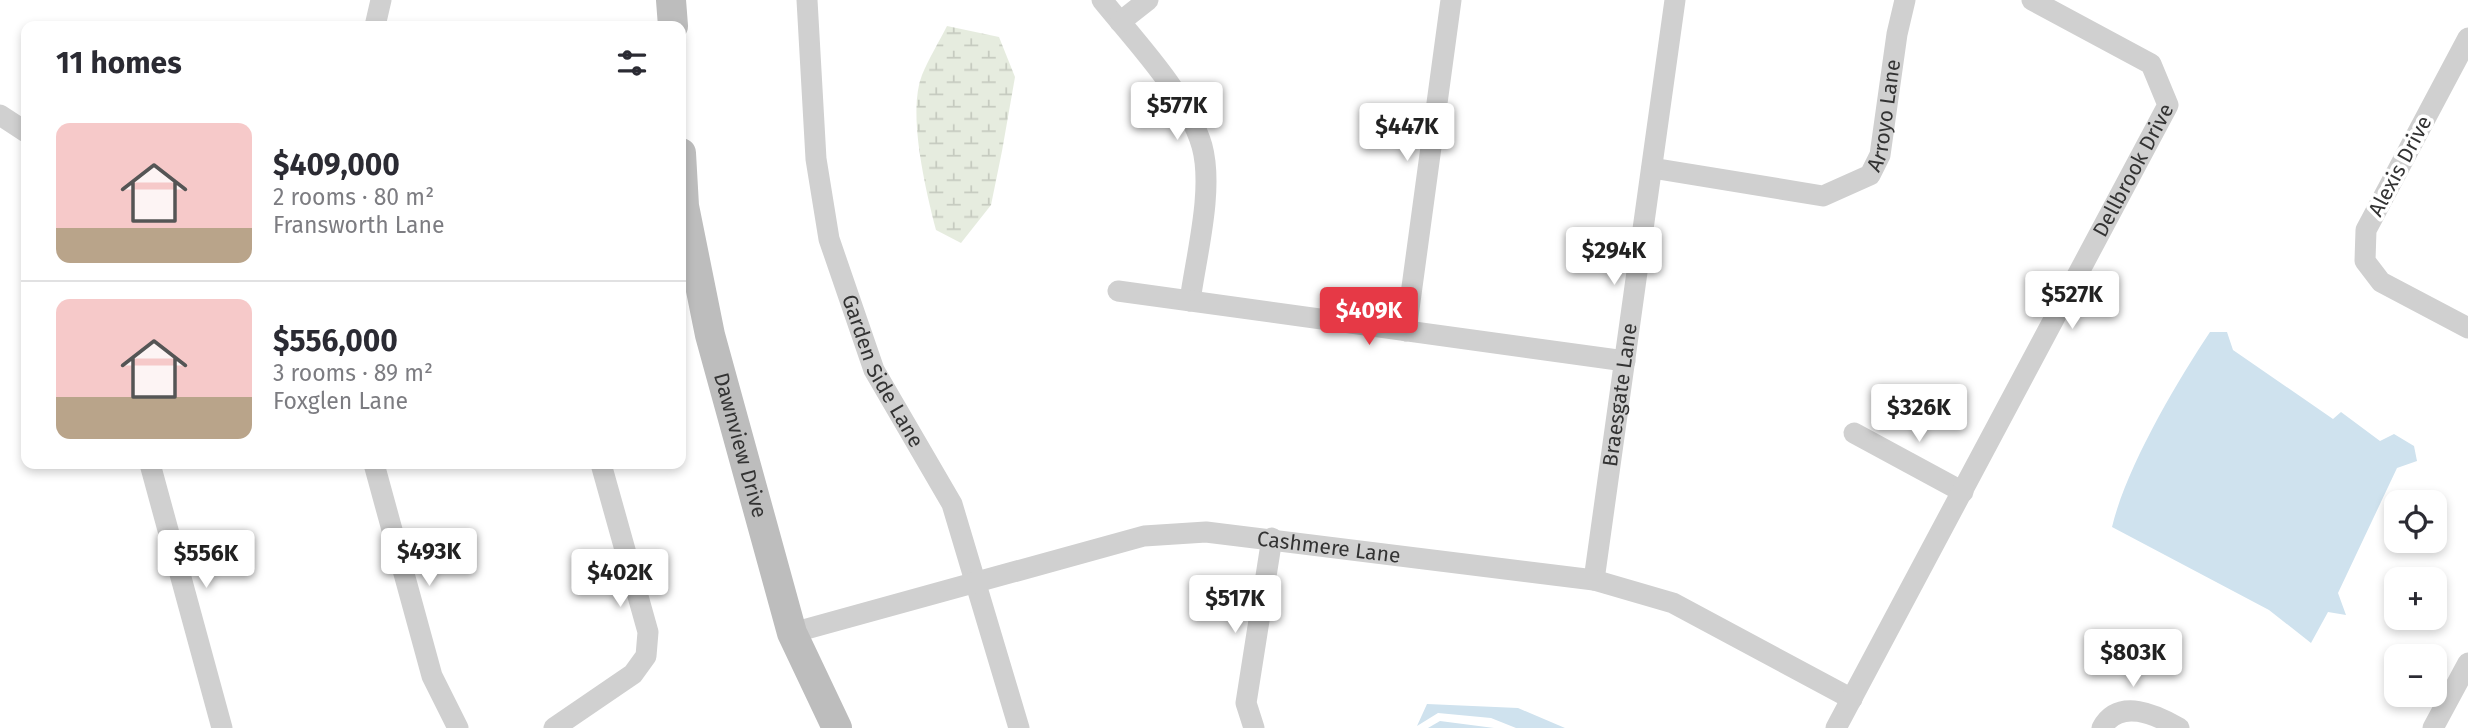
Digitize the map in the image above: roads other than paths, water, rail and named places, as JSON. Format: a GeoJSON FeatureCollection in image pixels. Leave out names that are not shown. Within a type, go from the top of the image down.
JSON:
{"type":"FeatureCollection","features":[{"type":"Feature","properties":{"kind":"street"},"geometry":{"type":"LineString","coordinates":[[376,21],[381,0]]}},
{"type":"Feature","properties":{"kind":"street"},"geometry":{"type":"LineString","coordinates":[[671,0],[673,21]]}},
{"type":"Feature","properties":{"kind":"street","name":"Garden Side Lane"},"geometry":{"type":"LineString","coordinates":[[807,0],[816,159],[829,239],[874,370],[952,504],[1018,728]]}},
{"type":"Feature","properties":{"kind":"street"},"geometry":{"type":"LineString","coordinates":[[1102,0],[1185,107],[1202,147],[1206,187],[1190,301]]}},
{"type":"Feature","properties":{"kind":"street"},"geometry":{"type":"LineString","coordinates":[[1120,22],[1148,0]]}},
{"type":"Feature","properties":{"kind":"street"},"geometry":{"type":"LineString","coordinates":[[1406,331],[1451,0]]}},
{"type":"Feature","properties":{"kind":"street","name":"Braesgate Lane"},"geometry":{"type":"LineString","coordinates":[[1594,580],[1675,0]]}},
{"type":"Feature","properties":{"kind":"street","name":"Arroyo Lane"},"geometry":{"type":"LineString","coordinates":[[1652,167],[1824,196],[1870,175],[1880,155],[1897,34],[1905,0]]}},
{"type":"Feature","properties":{"kind":"street","name":"Dellbrook Drive"},"geometry":{"type":"LineString","coordinates":[[1836,728],[2168,105],[2151,64],[2032,0]]}},
{"type":"Feature","properties":{"kind":"street","name":"Alexis Drive"},"geometry":{"type":"LineString","coordinates":[[2468,38],[2366,230],[2365,261],[2381,282],[2468,328]]}},
{"type":"Feature","properties":{"kind":"street"},"geometry":{"type":"LineString","coordinates":[[0,115],[21,129]]}},
{"type":"Feature","properties":{"kind":"street","name":"Dawnview Drive"},"geometry":{"type":"LineString","coordinates":[[686,216],[710,335],[792,633],[837,728]]}},
{"type":"Feature","properties":{"kind":"street"},"geometry":{"type":"LineString","coordinates":[[1118,291],[1625,361]]}},
{"type":"Feature","properties":{"kind":"street"},"geometry":{"type":"LineString","coordinates":[[1854,433],[1963,492]]}},
{"type":"Feature","properties":{"kind":"street"},"geometry":{"type":"LineString","coordinates":[[151,469],[222,728]]}},
{"type":"Feature","properties":{"kind":"street"},"geometry":{"type":"LineString","coordinates":[[374,469],[432,676],[458,728]]}},
{"type":"Feature","properties":{"kind":"street"},"geometry":{"type":"LineString","coordinates":[[554,728],[633,674],[646,656],[648,632],[602,469]]}},
{"type":"Feature","properties":{"kind":"street","name":"Cashmere Lane"},"geometry":{"type":"LineString","coordinates":[[792,633],[1144,536],[1206,533],[1272,538],[1594,580],[1673,603],[1852,699]]}},
{"type":"Feature","properties":{"kind":"street"},"geometry":{"type":"LineString","coordinates":[[1254,728],[1246,703],[1272,538]]}},
{"type":"Feature","properties":{"kind":"street"},"geometry":{"type":"LineString","coordinates":[[2432,728],[2468,663]]}},
{"type":"Feature","properties":{"kind":"street"},"geometry":{"type":"LineString","coordinates":[[2102,728],[2106,720],[2129,710],[2154,714],[2179,728]]}},
{"type":"Feature","properties":{"kind":"water"},"geometry":{"type":"Polygon","coordinates":[[[2210,332],[2227,332],[2233,350],[2333,419],[2341,412],[2380,441],[2394,434],[2414,446],[2417,461],[2397,468],[2387,490],[2384,490],[2384,496],[2338,593],[2346,615],[2328,612],[2311,643],[2269,610],[2112,527],[2140,453],[2182,376],[2210,332]]]}},
{"type":"Feature","properties":{"kind":"water"},"geometry":{"type":"Polygon","coordinates":[[[1427,704],[1518,708],[1565,728],[1516,728],[1491,718],[1438,713],[1417,726],[1427,704]]]}},
{"type":"Feature","properties":{"kind":"water"},"geometry":{"type":"Polygon","coordinates":[[[1440,721],[1494,728],[1428,728],[1440,721]]]}}]}
